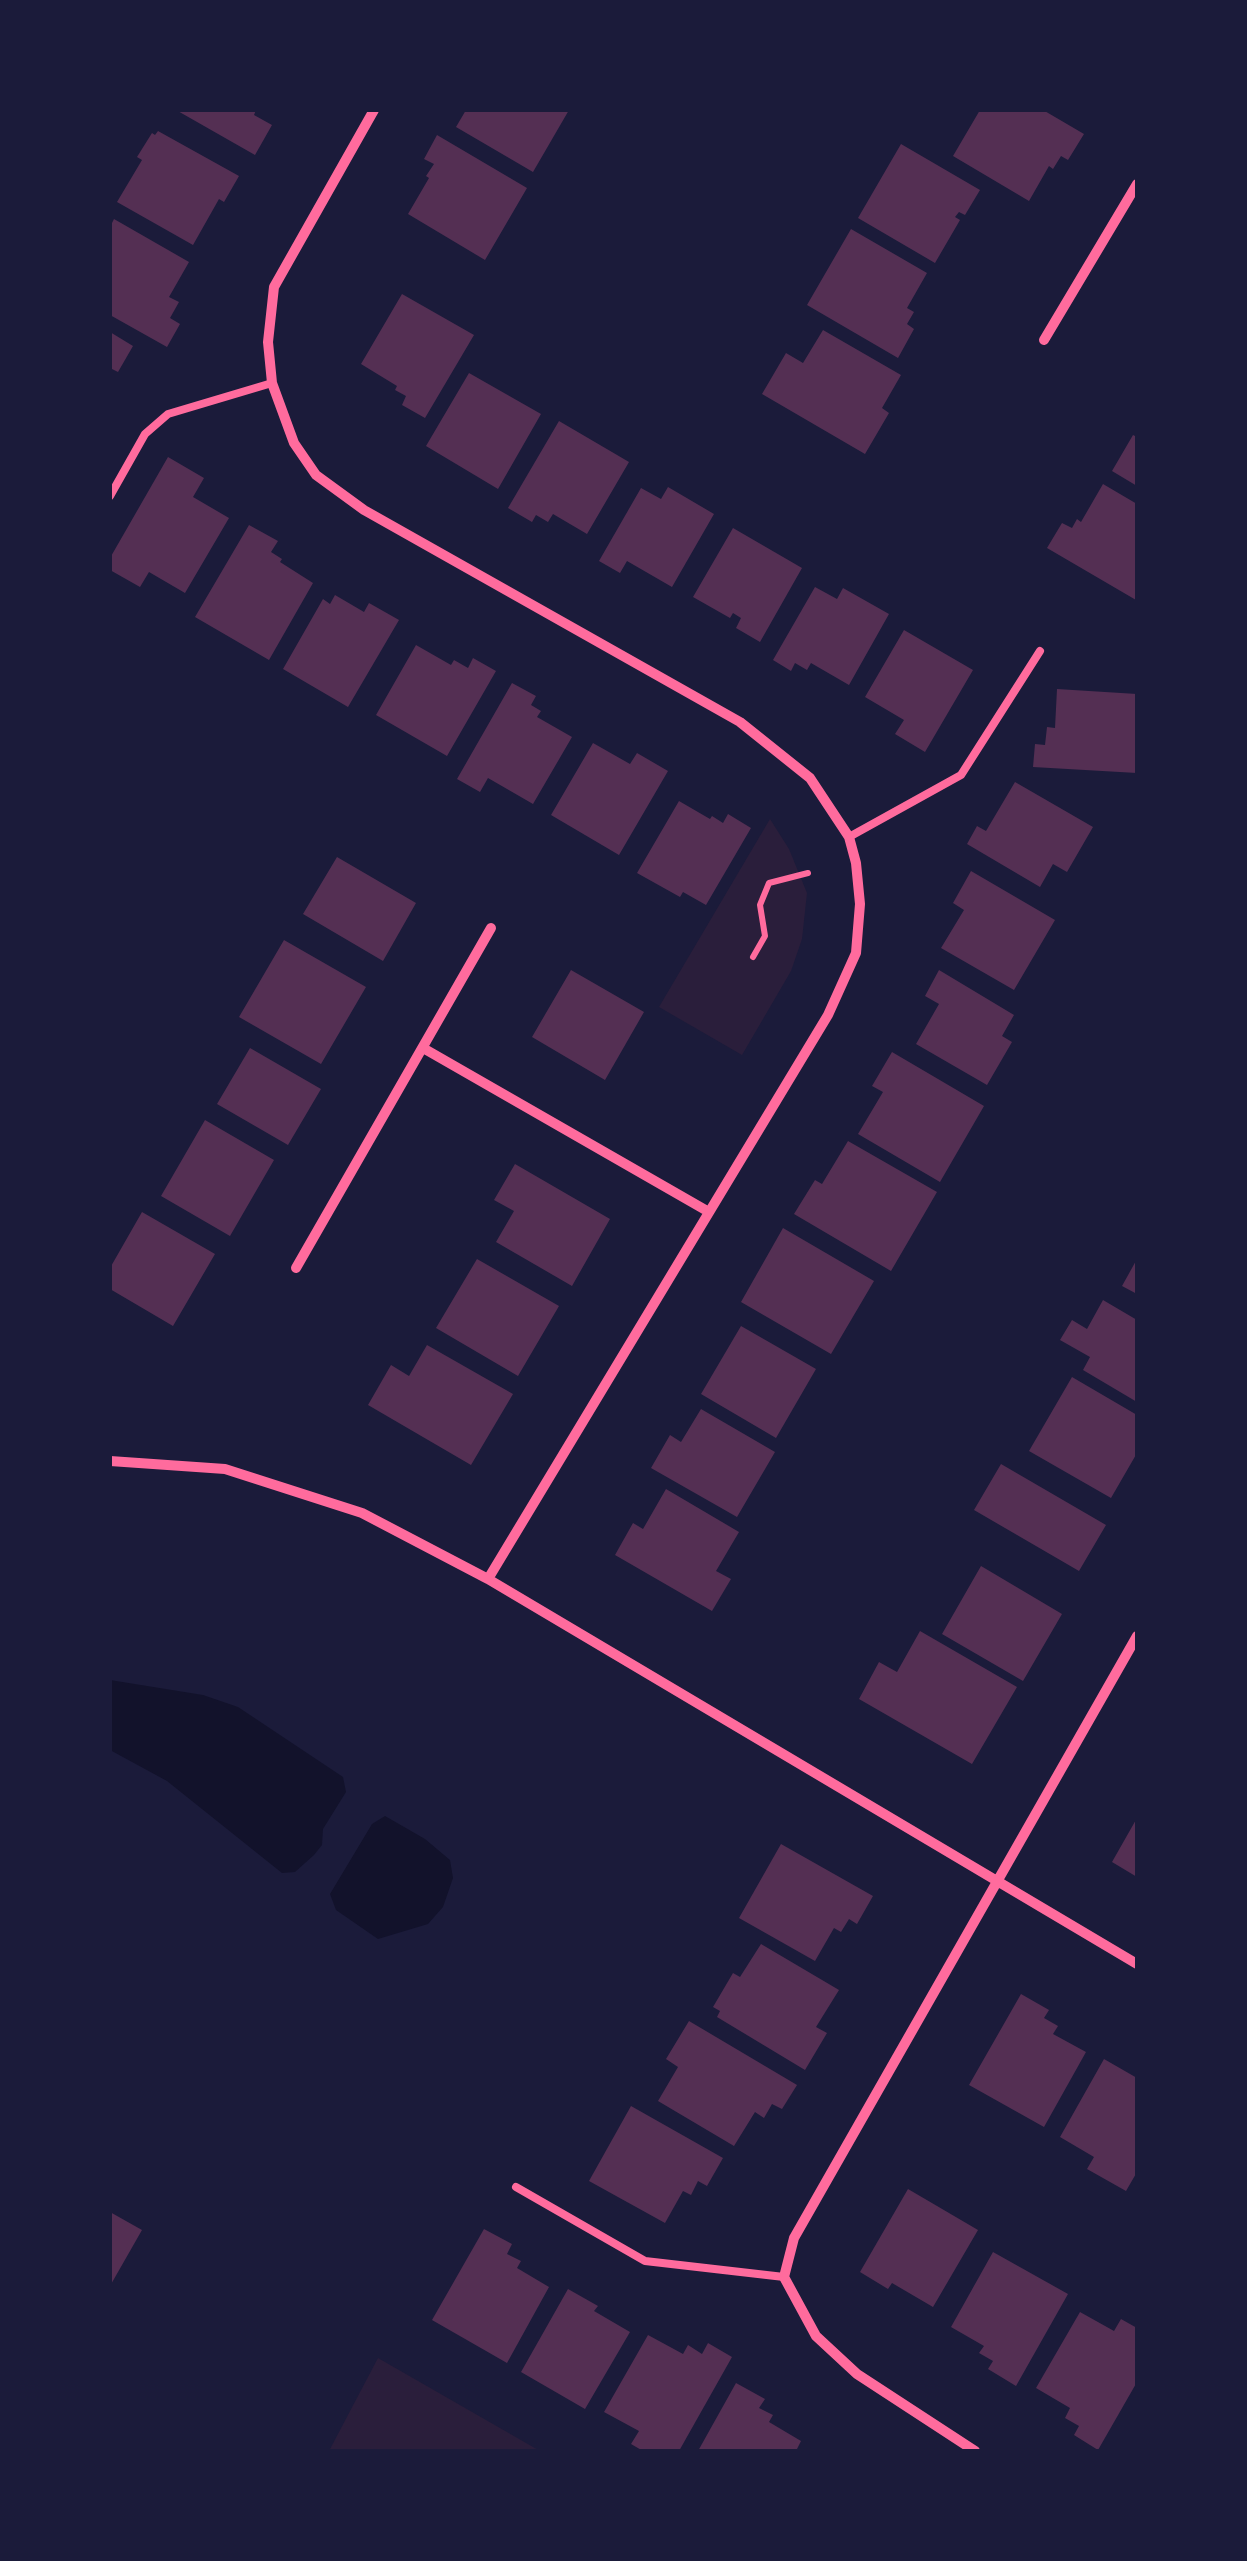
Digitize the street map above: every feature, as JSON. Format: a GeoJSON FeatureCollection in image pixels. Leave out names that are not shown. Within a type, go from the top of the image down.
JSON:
{"type":"FeatureCollection","features":[{"type":"Feature","properties":{"kind":"street"},"geometry":{"type":"LineString","coordinates":[[374,110],[274,287],[268,342],[272,384],[294,444],[316,475],[364,510],[740,722],[810,778],[849,837],[860,904],[856,954],[828,1015],[488,1579]]}},
{"type":"Feature","properties":{"kind":"street"},"geometry":{"type":"LineString","coordinates":[[1044,340],[1137,184]]}},
{"type":"Feature","properties":{"kind":"street"},"geometry":{"type":"LineString","coordinates":[[296,1268],[492,928]]}},
{"type":"Feature","properties":{"kind":"street"},"geometry":{"type":"LineString","coordinates":[[423,1048],[709,1212]]}},
{"type":"Feature","properties":{"kind":"street"},"geometry":{"type":"LineString","coordinates":[[110,1460],[224,1469],[362,1513],[488,1579],[1137,1964]]}},
{"type":"Feature","properties":{"kind":"street"},"geometry":{"type":"LineString","coordinates":[[975,2451],[857,2374],[816,2336],[784,2277],[794,2238],[1137,1636]]}},
{"type":"Feature","properties":{"kind":"lane"},"geometry":{"type":"LineString","coordinates":[[110,496],[146,434],[168,414],[272,384]]}},
{"type":"Feature","properties":{"kind":"lane"},"geometry":{"type":"LineString","coordinates":[[849,837],[961,774],[1040,652]]}},
{"type":"Feature","properties":{"kind":"lane"},"geometry":{"type":"LineString","coordinates":[[516,2187],[645,2261],[784,2277]]}},
{"type":"Feature","properties":{"kind":"path"},"geometry":{"type":"LineString","coordinates":[[753,956],[765,936],[760,905],[769,883],[808,873]]}},
{"type":"Feature","properties":{"kind":"shaded area"},"geometry":{"type":"Polygon","coordinates":[[[770,819],[789,849],[807,893],[802,939],[791,971],[742,1055],[659,1007],[770,819]]]}},
{"type":"Feature","properties":{"kind":"shaded area"},"geometry":{"type":"Polygon","coordinates":[[[110,1680],[203,1695],[238,1707],[343,1777],[346,1792],[323,1829],[322,1845],[314,1855],[295,1872],[282,1873],[167,1781],[110,1750],[110,1680]]]}},
{"type":"Feature","properties":{"kind":"shaded area"},"geometry":{"type":"Polygon","coordinates":[[[385,1816],[425,1839],[450,1860],[453,1878],[443,1907],[428,1924],[378,1939],[336,1910],[330,1894],[372,1824],[385,1816]]]}},
{"type":"Feature","properties":{"kind":"shaded area"},"geometry":{"type":"Polygon","coordinates":[[[378,2358],[540,2451],[329,2451],[378,2358]]]}},
{"type":"Feature","properties":{"kind":"building"},"geometry":{"type":"Polygon","coordinates":[[[176,110],[256,110],[254,115],[272,125],[255,155],[176,110]]]}},
{"type":"Feature","properties":{"kind":"building"},"geometry":{"type":"Polygon","coordinates":[[[466,110],[569,110],[533,172],[456,127],[466,110]]]}},
{"type":"Feature","properties":{"kind":"building"},"geometry":{"type":"Polygon","coordinates":[[[980,110],[1043,110],[1084,134],[1068,160],[1061,156],[1053,169],[1049,166],[1029,201],[953,156],[980,110]]]}},
{"type":"Feature","properties":{"kind":"building"},"geometry":{"type":"Polygon","coordinates":[[[158,131],[239,176],[224,202],[219,199],[193,245],[117,202],[142,160],[137,157],[152,133],[158,131]]]}},
{"type":"Feature","properties":{"kind":"building"},"geometry":{"type":"Polygon","coordinates":[[[437,135],[527,188],[485,260],[408,214],[429,178],[426,176],[434,164],[424,159],[437,135]]]}},
{"type":"Feature","properties":{"kind":"building"},"geometry":{"type":"Polygon","coordinates":[[[901,144],[980,190],[965,215],[959,212],[955,217],[960,220],[935,263],[858,218],[901,144]]]}},
{"type":"Feature","properties":{"kind":"building"},"geometry":{"type":"Polygon","coordinates":[[[114,219],[189,262],[169,297],[179,302],[170,318],[180,324],[167,347],[110,315],[110,227],[114,219]]]}},
{"type":"Feature","properties":{"kind":"building"},"geometry":{"type":"Polygon","coordinates":[[[851,229],[927,273],[907,308],[914,312],[907,324],[914,329],[898,358],[807,305],[851,229]]]}},
{"type":"Feature","properties":{"kind":"building"},"geometry":{"type":"Polygon","coordinates":[[[402,294],[474,335],[425,418],[402,405],[406,396],[395,390],[397,386],[361,364],[402,294]]]}},
{"type":"Feature","properties":{"kind":"building"},"geometry":{"type":"Polygon","coordinates":[[[823,330],[901,375],[882,408],[889,413],[865,454],[762,394],[786,353],[803,363],[823,330]]]}},
{"type":"Feature","properties":{"kind":"building"},"geometry":{"type":"Polygon","coordinates":[[[110,332],[133,346],[118,372],[110,368],[110,332]]]}},
{"type":"Feature","properties":{"kind":"building"},"geometry":{"type":"Polygon","coordinates":[[[469,373],[541,414],[498,489],[426,446],[469,373]]]}},
{"type":"Feature","properties":{"kind":"building"},"geometry":{"type":"Polygon","coordinates":[[[559,421],[629,462],[587,534],[553,514],[548,522],[536,515],[532,522],[508,508],[559,421]]]}},
{"type":"Feature","properties":{"kind":"building"},"geometry":{"type":"Polygon","coordinates":[[[1133,435],[1137,437],[1137,486],[1112,471],[1133,435]]]}},
{"type":"Feature","properties":{"kind":"building"},"geometry":{"type":"Polygon","coordinates":[[[168,457],[204,478],[193,497],[229,518],[185,593],[149,572],[140,587],[110,570],[110,558],[168,457]]]}},
{"type":"Feature","properties":{"kind":"building"},"geometry":{"type":"Polygon","coordinates":[[[1103,484],[1137,504],[1136,600],[1047,548],[1062,523],[1072,528],[1077,519],[1081,522],[1103,484]]]}},
{"type":"Feature","properties":{"kind":"building"},"geometry":{"type":"Polygon","coordinates":[[[668,487],[714,514],[672,587],[627,561],[620,573],[599,561],[641,488],[661,499],[668,487]]]}},
{"type":"Feature","properties":{"kind":"building"},"geometry":{"type":"Polygon","coordinates":[[[249,525],[278,541],[271,552],[313,583],[269,660],[195,617],[249,525]]]}},
{"type":"Feature","properties":{"kind":"building"},"geometry":{"type":"Polygon","coordinates":[[[733,528],[802,568],[760,642],[736,628],[741,618],[733,613],[730,618],[693,597],[733,528]]]}},
{"type":"Feature","properties":{"kind":"building"},"geometry":{"type":"Polygon","coordinates":[[[815,587],[837,599],[843,588],[889,614],[849,685],[811,663],[807,670],[795,663],[791,671],[773,660],[815,587]]]}},
{"type":"Feature","properties":{"kind":"building"},"geometry":{"type":"Polygon","coordinates":[[[335,595],[364,612],[369,603],[399,620],[348,707],[283,669],[323,599],[330,604],[335,595]]]}},
{"type":"Feature","properties":{"kind":"building"},"geometry":{"type":"Polygon","coordinates":[[[904,630],[973,670],[925,752],[895,734],[904,720],[865,697],[904,630]]]}},
{"type":"Feature","properties":{"kind":"building"},"geometry":{"type":"Polygon","coordinates":[[[416,645],[451,665],[454,660],[468,668],[473,658],[496,671],[447,756],[376,715],[416,645]]]}},
{"type":"Feature","properties":{"kind":"building"},"geometry":{"type":"Polygon","coordinates":[[[512,683],[536,696],[531,705],[541,711],[537,717],[572,737],[533,804],[488,778],[480,792],[457,779],[512,683]]]}},
{"type":"Feature","properties":{"kind":"building"},"geometry":{"type":"Polygon","coordinates":[[[1057,689],[1137,694],[1137,773],[1033,767],[1035,744],[1045,745],[1047,727],[1055,728],[1057,689]]]}},
{"type":"Feature","properties":{"kind":"building"},"geometry":{"type":"Polygon","coordinates":[[[593,743],[630,764],[637,753],[668,771],[619,855],[551,815],[593,743]]]}},
{"type":"Feature","properties":{"kind":"building"},"geometry":{"type":"Polygon","coordinates":[[[1015,782],[1093,827],[1067,872],[1053,864],[1040,887],[967,844],[977,826],[986,831],[1015,782]]]}},
{"type":"Feature","properties":{"kind":"building"},"geometry":{"type":"Polygon","coordinates":[[[679,801],[710,819],[712,816],[723,823],[728,814],[751,828],[706,905],[683,892],[680,897],[637,873],[679,801]]]}},
{"type":"Feature","properties":{"kind":"building"},"geometry":{"type":"Polygon","coordinates":[[[337,857],[416,903],[383,961],[303,914],[337,857]]]}},
{"type":"Feature","properties":{"kind":"building"},"geometry":{"type":"Polygon","coordinates":[[[971,871],[1055,920],[1014,990],[941,948],[964,910],[953,903],[971,871]]]}},
{"type":"Feature","properties":{"kind":"building"},"geometry":{"type":"Polygon","coordinates":[[[284,940],[366,987],[321,1064],[239,1017],[284,940]]]}},
{"type":"Feature","properties":{"kind":"building"},"geometry":{"type":"Polygon","coordinates":[[[571,970],[644,1012],[605,1080],[532,1037],[571,970]]]}},
{"type":"Feature","properties":{"kind":"building"},"geometry":{"type":"Polygon","coordinates":[[[939,970],[1014,1015],[1002,1036],[1012,1042],[987,1085],[916,1044],[939,1004],[925,996],[939,970]]]}},
{"type":"Feature","properties":{"kind":"building"},"geometry":{"type":"Polygon","coordinates":[[[250,1048],[321,1089],[288,1145],[217,1104],[250,1048]]]}},
{"type":"Feature","properties":{"kind":"building"},"geometry":{"type":"Polygon","coordinates":[[[892,1052],[984,1106],[940,1182],[858,1134],[883,1092],[872,1086],[892,1052]]]}},
{"type":"Feature","properties":{"kind":"building"},"geometry":{"type":"Polygon","coordinates":[[[205,1120],[274,1160],[230,1236],[161,1196],[205,1120]]]}},
{"type":"Feature","properties":{"kind":"building"},"geometry":{"type":"Polygon","coordinates":[[[848,1141],[937,1192],[891,1271],[794,1214],[815,1180],[822,1184],[848,1141]]]}},
{"type":"Feature","properties":{"kind":"building"},"geometry":{"type":"Polygon","coordinates":[[[515,1164],[610,1219],[572,1286],[496,1242],[514,1211],[494,1200],[515,1164]]]}},
{"type":"Feature","properties":{"kind":"building"},"geometry":{"type":"Polygon","coordinates":[[[142,1212],[215,1254],[173,1326],[110,1289],[110,1268],[142,1212]]]}},
{"type":"Feature","properties":{"kind":"building"},"geometry":{"type":"Polygon","coordinates":[[[783,1228],[874,1281],[831,1354],[741,1302],[783,1228]]]}},
{"type":"Feature","properties":{"kind":"building"},"geometry":{"type":"Polygon","coordinates":[[[477,1259],[559,1306],[518,1376],[436,1328],[477,1259]]]}},
{"type":"Feature","properties":{"kind":"building"},"geometry":{"type":"Polygon","coordinates":[[[1137,1259],[1137,1294],[1122,1286],[1137,1259]]]}},
{"type":"Feature","properties":{"kind":"building"},"geometry":{"type":"Polygon","coordinates":[[[1103,1300],[1137,1320],[1137,1402],[1083,1370],[1090,1357],[1060,1340],[1072,1320],[1087,1329],[1103,1300]]]}},
{"type":"Feature","properties":{"kind":"building"},"geometry":{"type":"Polygon","coordinates":[[[741,1326],[816,1369],[776,1438],[701,1394],[741,1326]]]}},
{"type":"Feature","properties":{"kind":"building"},"geometry":{"type":"Polygon","coordinates":[[[427,1345],[513,1394],[471,1465],[368,1405],[391,1365],[409,1376],[427,1345]]]}},
{"type":"Feature","properties":{"kind":"building"},"geometry":{"type":"Polygon","coordinates":[[[1072,1377],[1137,1415],[1137,1453],[1111,1498],[1029,1451],[1072,1377]]]}},
{"type":"Feature","properties":{"kind":"building"},"geometry":{"type":"Polygon","coordinates":[[[701,1409],[775,1452],[737,1517],[651,1468],[670,1435],[681,1442],[701,1409]]]}},
{"type":"Feature","properties":{"kind":"building"},"geometry":{"type":"Polygon","coordinates":[[[1001,1464],[1106,1525],[1079,1571],[974,1510],[1001,1464]]]}},
{"type":"Feature","properties":{"kind":"building"},"geometry":{"type":"Polygon","coordinates":[[[666,1489],[739,1532],[716,1571],[731,1579],[712,1611],[615,1555],[633,1523],[643,1529],[666,1489]]]}},
{"type":"Feature","properties":{"kind":"building"},"geometry":{"type":"Polygon","coordinates":[[[981,1566],[1062,1614],[1023,1681],[942,1634],[981,1566]]]}},
{"type":"Feature","properties":{"kind":"building"},"geometry":{"type":"Polygon","coordinates":[[[920,1631],[1017,1687],[972,1764],[859,1699],[879,1662],[897,1672],[920,1631]]]}},
{"type":"Feature","properties":{"kind":"building"},"geometry":{"type":"Polygon","coordinates":[[[1137,1818],[1137,1877],[1112,1862],[1137,1818]]]}},
{"type":"Feature","properties":{"kind":"building"},"geometry":{"type":"Polygon","coordinates":[[[781,1844],[873,1896],[857,1924],[849,1919],[841,1932],[834,1928],[815,1961],[739,1918],[781,1844]]]}},
{"type":"Feature","properties":{"kind":"building"},"geometry":{"type":"Polygon","coordinates":[[[761,1944],[839,1990],[816,2027],[827,2033],[805,2070],[717,2017],[720,2011],[713,2007],[733,1973],[740,1977],[761,1944]]]}},
{"type":"Feature","properties":{"kind":"building"},"geometry":{"type":"Polygon","coordinates":[[[1021,1994],[1049,2010],[1044,2018],[1058,2026],[1053,2034],[1086,2052],[1044,2127],[969,2085],[1021,1994]]]}},
{"type":"Feature","properties":{"kind":"building"},"geometry":{"type":"Polygon","coordinates":[[[689,2021],[797,2085],[782,2109],[772,2104],[764,2118],[755,2112],[734,2146],[658,2101],[678,2067],[666,2059],[689,2021]]]}},
{"type":"Feature","properties":{"kind":"building"},"geometry":{"type":"Polygon","coordinates":[[[1104,2059],[1137,2078],[1137,2172],[1126,2191],[1087,2169],[1094,2157],[1060,2137],[1104,2059]]]}},
{"type":"Feature","properties":{"kind":"building"},"geometry":{"type":"Polygon","coordinates":[[[631,2106],[723,2158],[707,2186],[698,2181],[691,2195],[683,2191],[665,2223],[589,2181],[631,2106]]]}},
{"type":"Feature","properties":{"kind":"building"},"geometry":{"type":"Polygon","coordinates":[[[908,2189],[978,2230],[933,2307],[892,2283],[888,2289],[860,2272],[908,2189]]]}},
{"type":"Feature","properties":{"kind":"building"},"geometry":{"type":"Polygon","coordinates":[[[110,2212],[142,2230],[110,2286],[110,2212]]]}},
{"type":"Feature","properties":{"kind":"building"},"geometry":{"type":"Polygon","coordinates":[[[484,2229],[512,2244],[507,2254],[521,2261],[517,2268],[549,2287],[507,2363],[432,2320],[484,2229]]]}},
{"type":"Feature","properties":{"kind":"building"},"geometry":{"type":"Polygon","coordinates":[[[993,2252],[1068,2294],[1016,2386],[988,2369],[993,2361],[979,2353],[984,2346],[951,2327],[993,2252]]]}},
{"type":"Feature","properties":{"kind":"building"},"geometry":{"type":"Polygon","coordinates":[[[568,2289],[598,2306],[594,2311],[630,2332],[585,2409],[521,2372],[568,2289]]]}},
{"type":"Feature","properties":{"kind":"building"},"geometry":{"type":"Polygon","coordinates":[[[1080,2312],[1114,2331],[1121,2319],[1137,2328],[1137,2382],[1098,2450],[1074,2435],[1079,2426],[1065,2418],[1070,2408],[1036,2388],[1080,2312]]]}},
{"type":"Feature","properties":{"kind":"building"},"geometry":{"type":"Polygon","coordinates":[[[648,2335],[683,2354],[688,2345],[702,2354],[708,2343],[732,2357],[679,2451],[643,2451],[631,2444],[639,2431],[604,2412],[648,2335]]]}},
{"type":"Feature","properties":{"kind":"building"},"geometry":{"type":"Polygon","coordinates":[[[736,2383],[765,2399],[759,2408],[773,2415],[769,2422],[801,2441],[796,2451],[698,2451],[736,2383]]]}}]}
